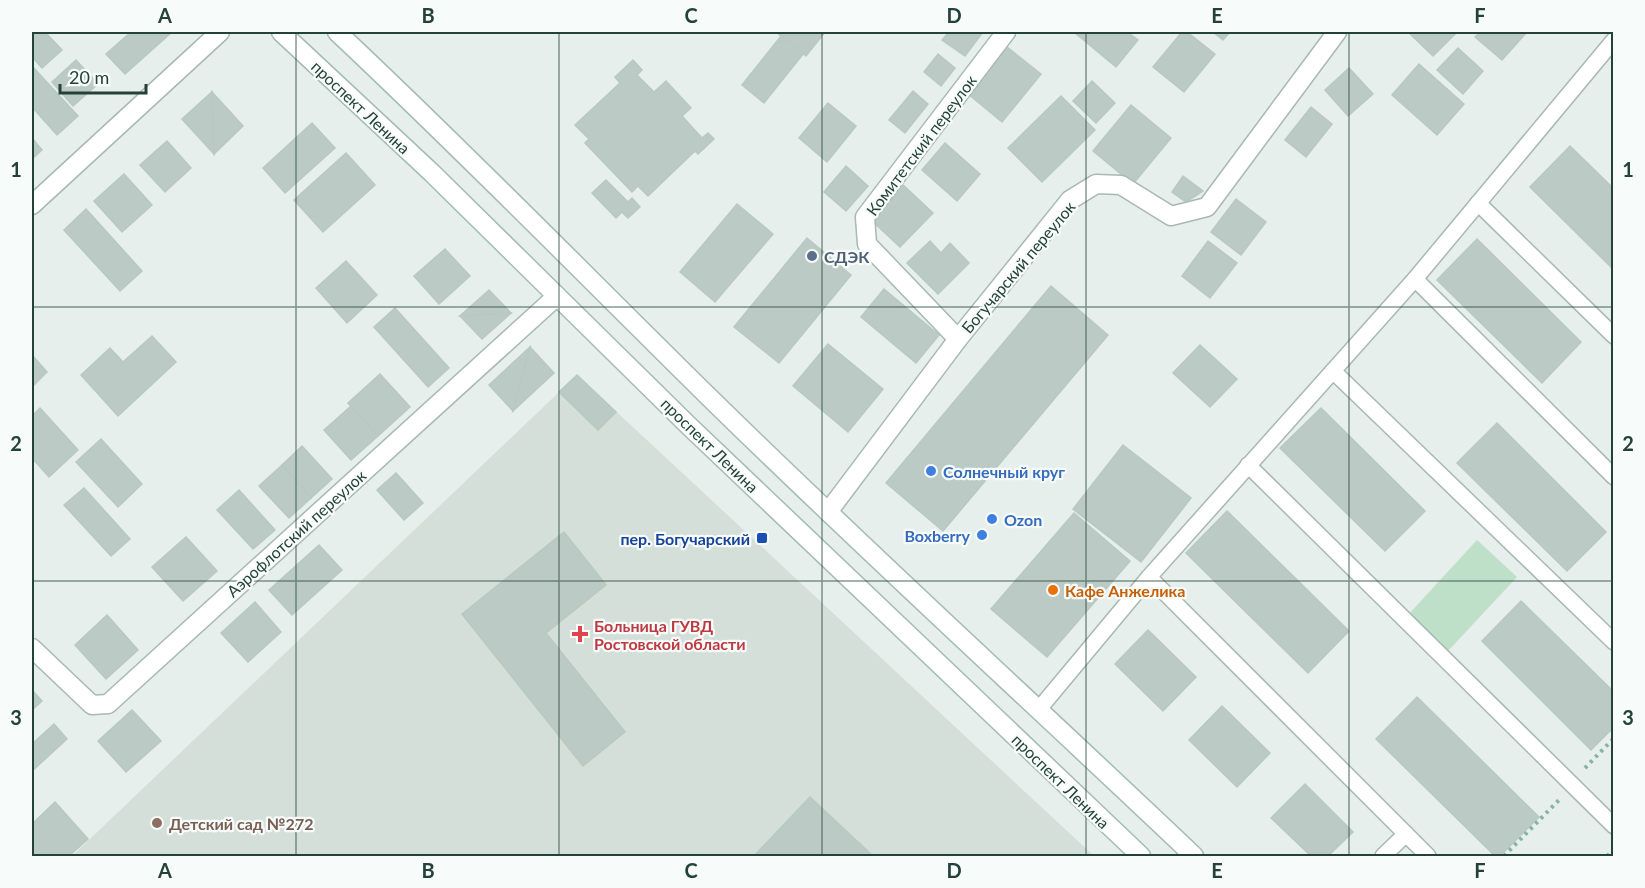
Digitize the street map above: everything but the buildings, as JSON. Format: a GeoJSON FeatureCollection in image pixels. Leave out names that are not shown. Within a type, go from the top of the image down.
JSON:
{"type":"FeatureCollection","features":[{"type":"Feature","properties":{"kind":"main road"},"geometry":{"type":"LineString","coordinates":[[32,205],[220,32]]}},
{"type":"Feature","properties":{"kind":"main road","name":"проспект Ленина"},"geometry":{"type":"LineString","coordinates":[[281,32],[432,173],[557,296],[1141,856]]}},
{"type":"Feature","properties":{"kind":"main road","name":"проспект Ленина"},"geometry":{"type":"LineString","coordinates":[[337,32],[459,147],[712,400],[828,512],[1194,856]]}},
{"type":"Feature","properties":{"kind":"main road","name":"Комитетский переулок"},"geometry":{"type":"LineString","coordinates":[[958,339],[867,244],[865,217],[1006,32]]}},
{"type":"Feature","properties":{"kind":"main road","name":"Богучарский переулок"},"geometry":{"type":"LineString","coordinates":[[828,512],[958,339],[1070,200],[1096,184],[1121,185],[1171,216],[1207,207],[1337,32]]}},
{"type":"Feature","properties":{"kind":"main road","name":"Аэрофлотский переулок"},"geometry":{"type":"LineString","coordinates":[[32,648],[92,705],[108,704],[557,296]]}},
{"type":"Feature","properties":{"kind":"lane"},"geometry":{"type":"LineString","coordinates":[[1039,709],[1149,577],[1415,279],[1614,40]]}},
{"type":"Feature","properties":{"kind":"lane"},"geometry":{"type":"LineString","coordinates":[[1478,203],[1614,336]]}},
{"type":"Feature","properties":{"kind":"lane"},"geometry":{"type":"LineString","coordinates":[[1415,279],[1614,477]]}},
{"type":"Feature","properties":{"kind":"lane"},"geometry":{"type":"LineString","coordinates":[[1333,371],[1614,642]]}},
{"type":"Feature","properties":{"kind":"lane"},"geometry":{"type":"LineString","coordinates":[[1248,465],[1614,826]]}},
{"type":"Feature","properties":{"kind":"lane"},"geometry":{"type":"LineString","coordinates":[[1149,577],[1428,856]]}},
{"type":"Feature","properties":{"kind":"lane"},"geometry":{"type":"LineString","coordinates":[[1383,856],[1406,834]]}},
{"type":"Feature","properties":{"kind":"path"},"geometry":{"type":"LineString","coordinates":[[1504,856],[1614,738]]}},
{"type":"Feature","properties":{"kind":"path"},"geometry":{"type":"LineString","coordinates":[[1606,856],[1614,850]]}},
{"type":"Feature","properties":{"kind":"shaded area","name":"Больница ГУВД Ростовской области"},"geometry":{"type":"Polygon","coordinates":[[[577,375],[1094,856],[72,856],[577,375]]]}},
{"type":"Feature","properties":{"kind":"green space"},"geometry":{"type":"Polygon","coordinates":[[[1477,540],[1517,577],[1447,652],[1408,615],[1477,540]]]}},
{"type":"Feature","properties":{"kind":"place","name":"СДЭК"},"geometry":{"type":"Point","coordinates":[812,256]}},
{"type":"Feature","properties":{"kind":"place","name":"Солнечный круг"},"geometry":{"type":"Point","coordinates":[931,471]}},
{"type":"Feature","properties":{"kind":"place","name":"Ozon"},"geometry":{"type":"Point","coordinates":[992,519]}},
{"type":"Feature","properties":{"kind":"place","name":"Boxberry"},"geometry":{"type":"Point","coordinates":[982,535]}},
{"type":"Feature","properties":{"kind":"place","name":"пер. Богучарский"},"geometry":{"type":"Point","coordinates":[762,538]}},
{"type":"Feature","properties":{"kind":"place","name":"Кафе Анжелика"},"geometry":{"type":"Point","coordinates":[1053,590]}},
{"type":"Feature","properties":{"kind":"place","name":"Больница ГУВД Ростовской области"},"geometry":{"type":"Point","coordinates":[580,634]}},
{"type":"Feature","properties":{"kind":"place","name":"Детский сад №272"},"geometry":{"type":"Point","coordinates":[157,823]}}]}
